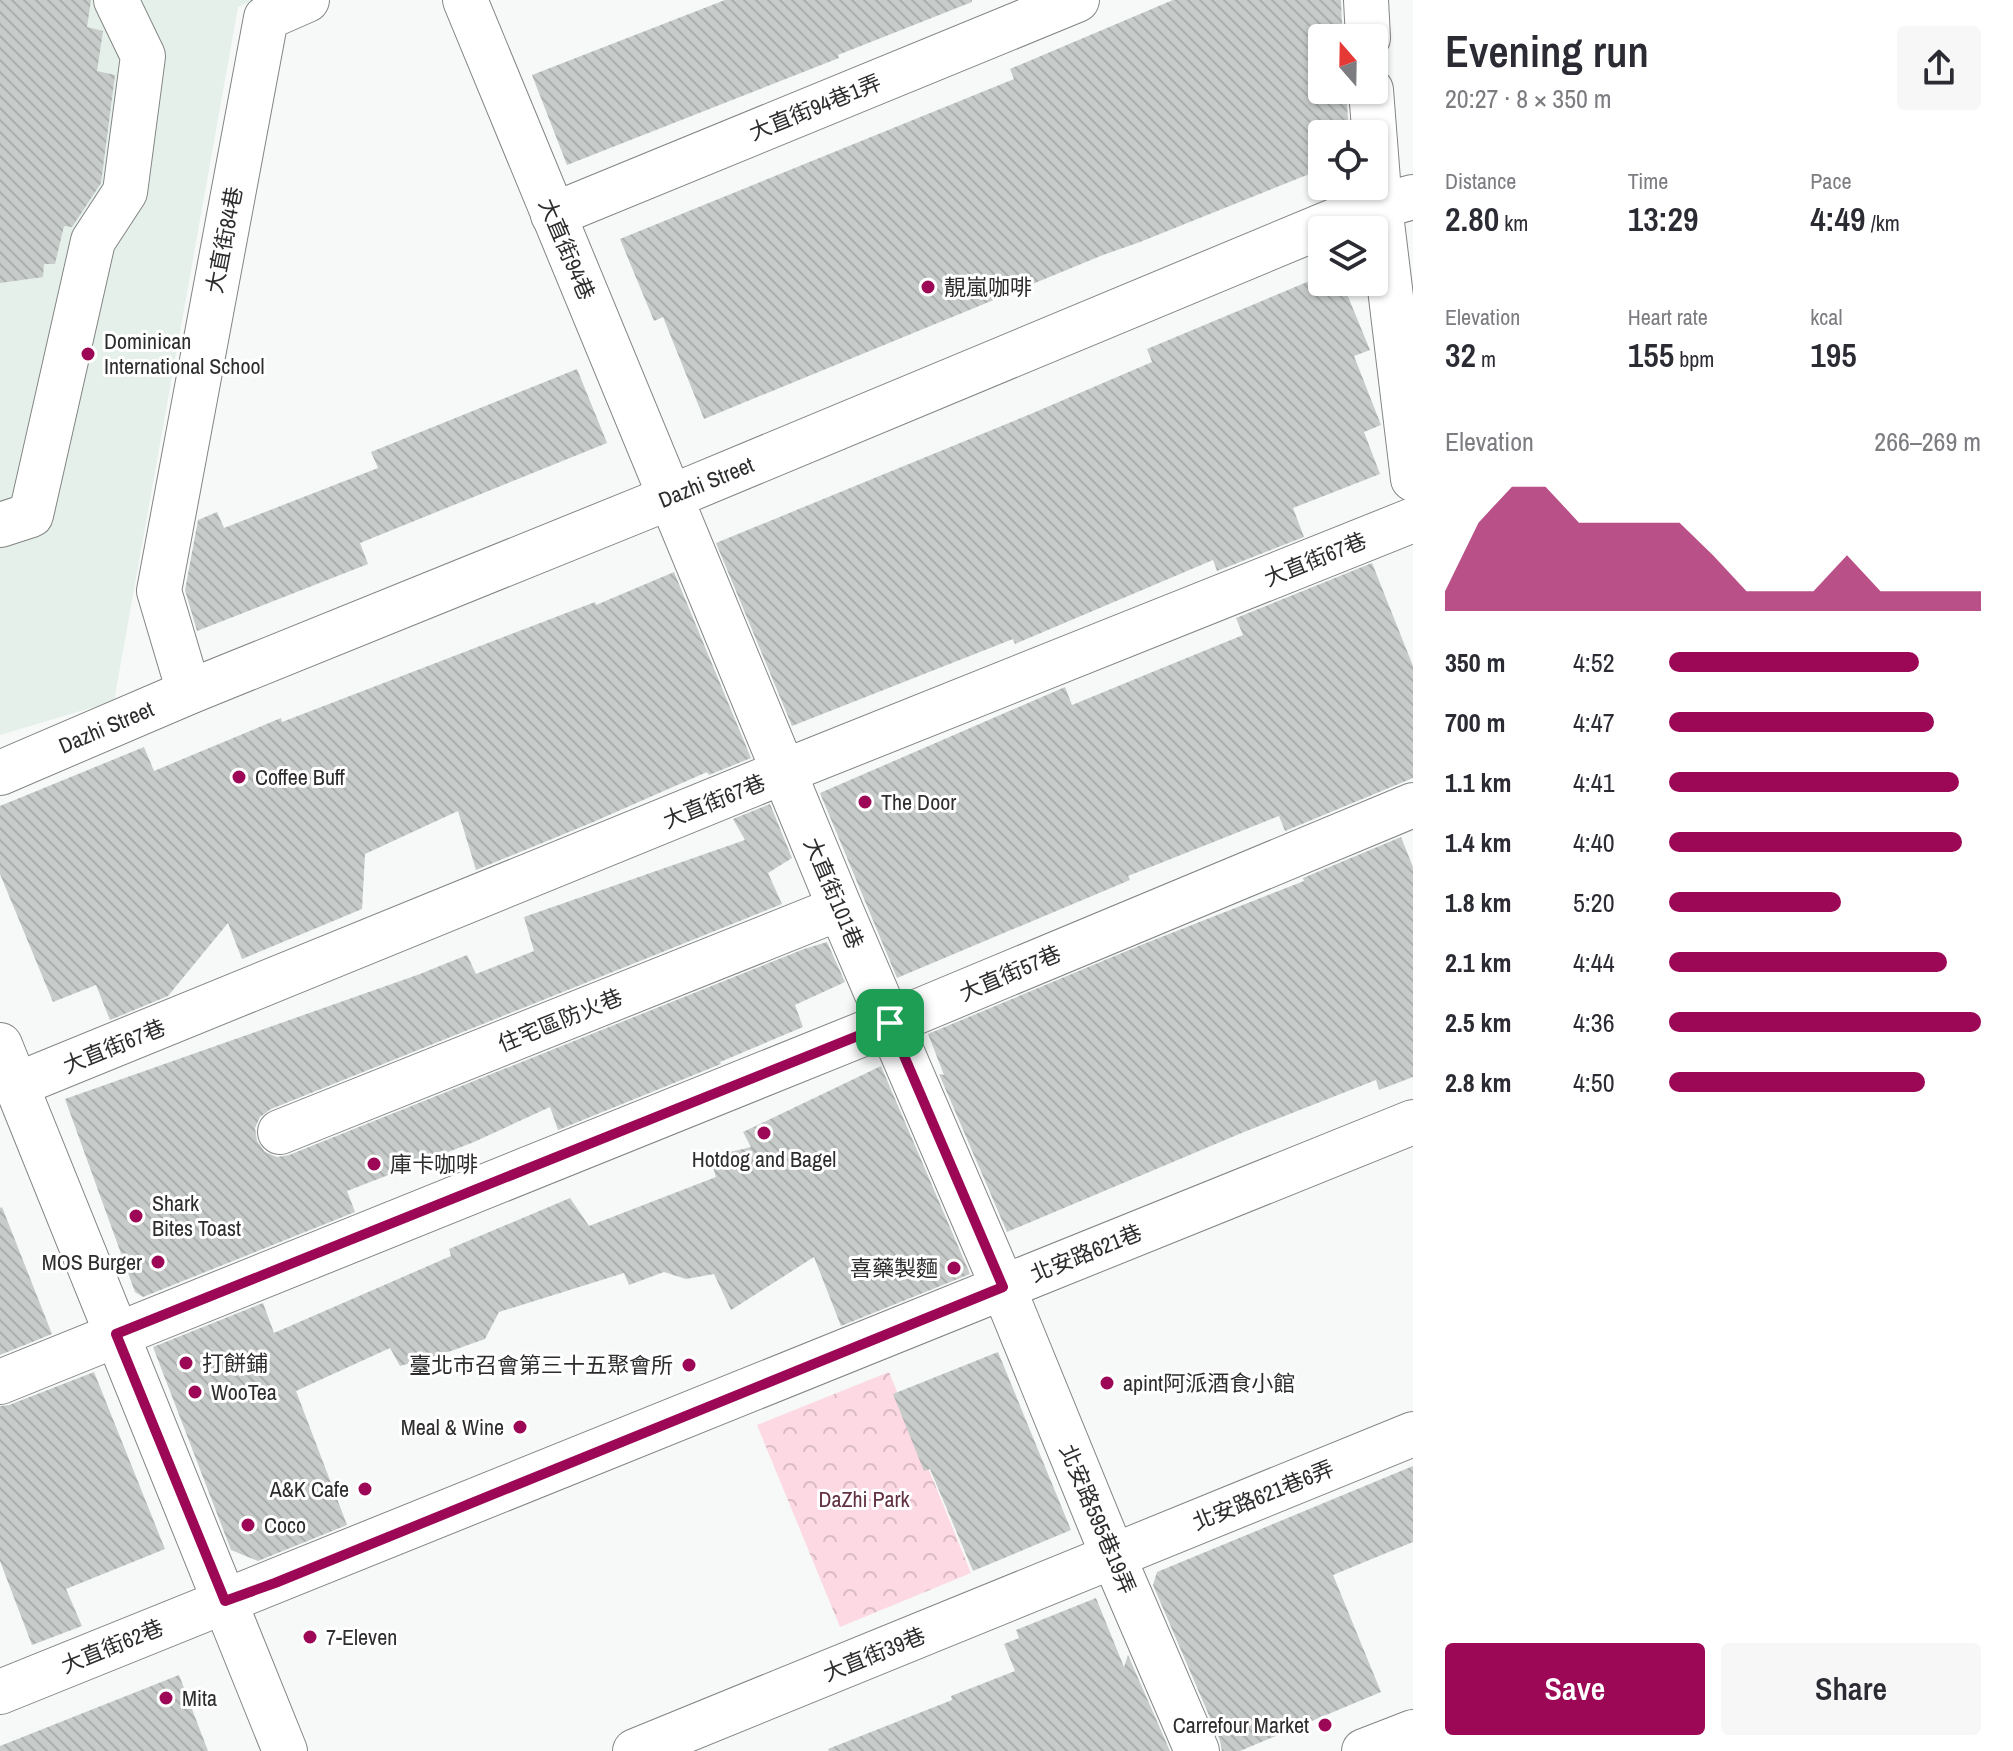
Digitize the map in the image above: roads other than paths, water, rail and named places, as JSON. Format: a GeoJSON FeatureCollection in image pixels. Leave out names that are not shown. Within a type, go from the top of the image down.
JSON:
{"type":"FeatureCollection","features":[{"type":"Feature","properties":{"kind":"street"},"geometry":{"type":"LineString","coordinates":[[0,525],[31,515],[93,241],[125,192],[143,56],[116,0]]}},
{"type":"Feature","properties":{"kind":"street","name":"大直街84巷"},"geometry":{"type":"LineString","coordinates":[[189,692],[159,591],[266,18],[307,0]]}},
{"type":"Feature","properties":{"kind":"street","name":"大直街94巷"},"geometry":{"type":"LineString","coordinates":[[465,0],[671,497]]}},
{"type":"Feature","properties":{"kind":"street","name":"大直街94巷1弄"},"geometry":{"type":"LineString","coordinates":[[553,215],[1077,0]]}},
{"type":"Feature","properties":{"kind":"street"},"geometry":{"type":"LineString","coordinates":[[1366,0],[1367,24]]}},
{"type":"Feature","properties":{"kind":"street"},"geometry":{"type":"LineString","coordinates":[[1374,104],[1397,201],[1413,479]]}},
{"type":"Feature","properties":{"kind":"street","name":"Dazhi Street"},"geometry":{"type":"LineString","coordinates":[[0,773],[189,692],[671,497],[1346,216],[1397,201]]}},
{"type":"Feature","properties":{"kind":"street","name":"大直街101巷"},"geometry":{"type":"LineString","coordinates":[[671,497],[840,908],[1003,1287]]}},
{"type":"Feature","properties":{"kind":"street","name":"大直街67巷"},"geometry":{"type":"LineString","coordinates":[[16,1085],[783,772],[1413,520]]}},
{"type":"Feature","properties":{"kind":"street","name":"大直街57巷"},"geometry":{"type":"LineString","coordinates":[[0,1382],[890,1023],[1413,805]]}},
{"type":"Feature","properties":{"kind":"street","name":"住宅區防火巷"},"geometry":{"type":"LineString","coordinates":[[280,1132],[840,908]]}},
{"type":"Feature","properties":{"kind":"street"},"geometry":{"type":"LineString","coordinates":[[0,1045],[285,1751]]}},
{"type":"Feature","properties":{"kind":"street","name":"北安路621巷"},"geometry":{"type":"LineString","coordinates":[[225,1601],[1413,1122]]}},
{"type":"Feature","properties":{"kind":"street","name":"北安路595巷19弄"},"geometry":{"type":"LineString","coordinates":[[1003,1287],[1197,1751]]}},
{"type":"Feature","properties":{"kind":"street","name":"北安路621巷6弄"},"geometry":{"type":"LineString","coordinates":[[1113,1556],[1413,1434]]}},
{"type":"Feature","properties":{"kind":"street","name":"大直街39巷"},"geometry":{"type":"LineString","coordinates":[[635,1751],[1113,1556]]}},
{"type":"Feature","properties":{"kind":"street","name":"大直街62巷"},"geometry":{"type":"LineString","coordinates":[[0,1692],[225,1601]]}},
{"type":"Feature","properties":{"kind":"street"},"geometry":{"type":"LineString","coordinates":[[1364,1751],[1413,1732]]}},
{"type":"Feature","properties":{"kind":"place","name":"靚嵐咖啡"},"geometry":{"type":"Point","coordinates":[928,287]}},
{"type":"Feature","properties":{"kind":"place","name":"Dominican International School"},"geometry":{"type":"Point","coordinates":[88,354]}},
{"type":"Feature","properties":{"kind":"place","name":"Coffee Buff"},"geometry":{"type":"Point","coordinates":[239,777]}},
{"type":"Feature","properties":{"kind":"place","name":"The Door"},"geometry":{"type":"Point","coordinates":[865,802]}},
{"type":"Feature","properties":{"kind":"place","name":"Hotdog and Bagel"},"geometry":{"type":"Point","coordinates":[764,1133]}},
{"type":"Feature","properties":{"kind":"place","name":"庫卡咖啡"},"geometry":{"type":"Point","coordinates":[374,1164]}},
{"type":"Feature","properties":{"kind":"place","name":"Shark Bites Toast"},"geometry":{"type":"Point","coordinates":[136,1216]}},
{"type":"Feature","properties":{"kind":"place","name":"MOS Burger"},"geometry":{"type":"Point","coordinates":[158,1262]}},
{"type":"Feature","properties":{"kind":"place","name":"喜藥製麵"},"geometry":{"type":"Point","coordinates":[954,1268]}},
{"type":"Feature","properties":{"kind":"place","name":"打餅鋪"},"geometry":{"type":"Point","coordinates":[186,1363]}},
{"type":"Feature","properties":{"kind":"place","name":"臺北市召會第三十五聚會所"},"geometry":{"type":"Point","coordinates":[689,1365]}},
{"type":"Feature","properties":{"kind":"place","name":"apint阿派酒食小館"},"geometry":{"type":"Point","coordinates":[1107,1383]}},
{"type":"Feature","properties":{"kind":"place","name":"WooTea"},"geometry":{"type":"Point","coordinates":[195,1392]}},
{"type":"Feature","properties":{"kind":"place","name":"Meal & Wine"},"geometry":{"type":"Point","coordinates":[520,1427]}},
{"type":"Feature","properties":{"kind":"place","name":"A&K Cafe"},"geometry":{"type":"Point","coordinates":[365,1489]}},
{"type":"Feature","properties":{"kind":"place","name":"Coco"},"geometry":{"type":"Point","coordinates":[248,1525]}},
{"type":"Feature","properties":{"kind":"place","name":"7-Eleven"},"geometry":{"type":"Point","coordinates":[310,1637]}},
{"type":"Feature","properties":{"kind":"place","name":"Mita"},"geometry":{"type":"Point","coordinates":[166,1698]}},
{"type":"Feature","properties":{"kind":"place","name":"Carrefour Market"},"geometry":{"type":"Point","coordinates":[1325,1725]}},
{"type":"Feature","properties":{"kind":"park label","name":"DaZhi Park"},"geometry":{"type":"Point","coordinates":[864,1499]}}]}
